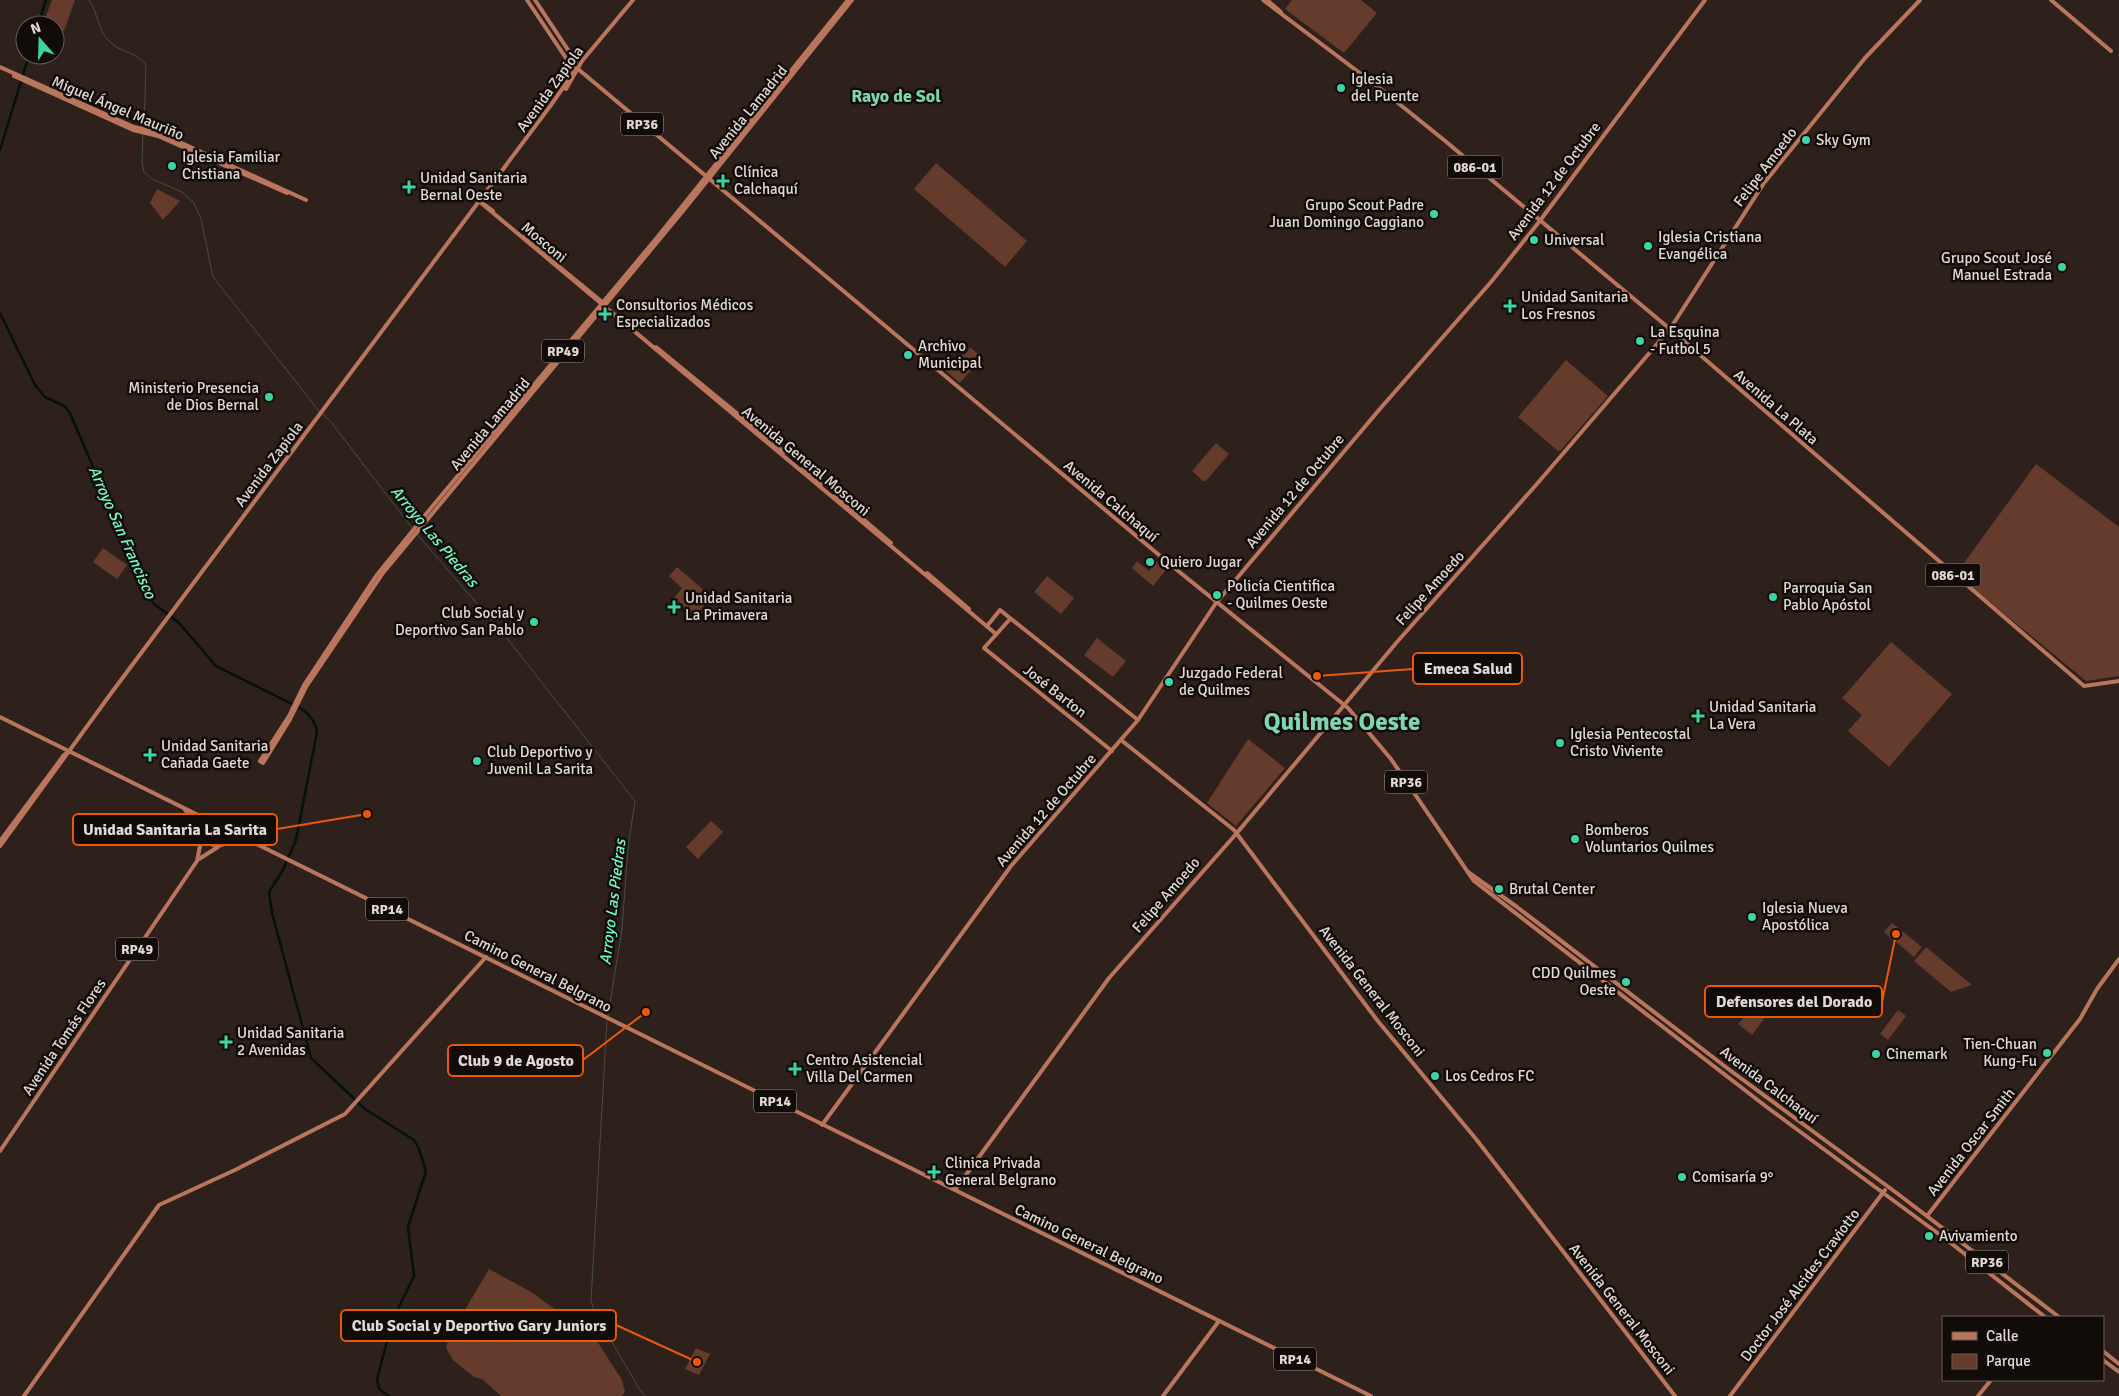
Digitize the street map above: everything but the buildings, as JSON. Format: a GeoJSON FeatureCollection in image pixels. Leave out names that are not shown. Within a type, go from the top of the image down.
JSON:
{"type":"FeatureCollection","features":[{"type":"Feature","properties":{"kind":"main road","name":"RP36"},"geometry":{"type":"LineString","coordinates":[[527,0],[576,69],[707,178]]}},
{"type":"Feature","properties":{"kind":"main road"},"geometry":{"type":"LineString","coordinates":[[535,0],[576,60],[576,69]]}},
{"type":"Feature","properties":{"kind":"main road","name":"Avenida Zapiola"},"geometry":{"type":"LineString","coordinates":[[69,751],[553,106],[576,69],[633,0]]}},
{"type":"Feature","properties":{"kind":"main road","name":"Avenida Lamadrid"},"geometry":{"type":"LineString","coordinates":[[707,178],[848,0]]}},
{"type":"Feature","properties":{"kind":"main road","name":"Avenida Lamadrid"},"geometry":{"type":"LineString","coordinates":[[261,762],[293,710],[304,685],[371,584],[418,525],[604,305],[852,0]]}},
{"type":"Feature","properties":{"kind":"main road","name":"Avenida La Plata"},"geometry":{"type":"LineString","coordinates":[[1263,0],[1405,108],[1670,330],[2084,686],[2119,681]]}},
{"type":"Feature","properties":{"kind":"main road","name":"Avenida La Plata"},"geometry":{"type":"LineString","coordinates":[[1267,0],[1283,14]]}},
{"type":"Feature","properties":{"kind":"main road","name":"Avenida 12 de Octubre"},"geometry":{"type":"LineString","coordinates":[[822,1125],[1011,866],[1138,720],[1216,603],[1379,410],[1491,282],[1539,222],[1705,0]]}},
{"type":"Feature","properties":{"kind":"main road","name":"Felipe Amoedo"},"geometry":{"type":"LineString","coordinates":[[954,1190],[1109,978],[1236,834],[1423,612],[1536,486],[1670,330],[1764,183],[1865,58],[1920,0]]}},
{"type":"Feature","properties":{"kind":"main road"},"geometry":{"type":"LineString","coordinates":[[2051,0],[2111,51]]}},
{"type":"Feature","properties":{"kind":"main road","name":"Miguel Ángel Mauriño"},"geometry":{"type":"LineString","coordinates":[[0,68],[139,130],[147,132],[175,140],[306,200],[147,132]]}},
{"type":"Feature","properties":{"kind":"main road","name":"Avenida Calchaquí"},"geometry":{"type":"LineString","coordinates":[[707,178],[1216,603],[1344,704],[1359,719],[1391,759],[1474,880],[1838,1161],[1869,1184],[1872,1184]]}},
{"type":"Feature","properties":{"kind":"main road","name":"Mosconi"},"geometry":{"type":"LineString","coordinates":[[480,202],[604,305]]}},
{"type":"Feature","properties":{"kind":"main road","name":"Avenida General Mosconi"},"geometry":{"type":"LineString","coordinates":[[604,305],[996,634]]}},
{"type":"Feature","properties":{"kind":"main road"},"geometry":{"type":"LineString","coordinates":[[987,626],[1000,610],[1138,720]]}},
{"type":"Feature","properties":{"kind":"main road"},"geometry":{"type":"LineString","coordinates":[[996,634],[1010,619]]}},
{"type":"Feature","properties":{"kind":"main road","name":"José Barton"},"geometry":{"type":"LineString","coordinates":[[996,634],[984,648],[1112,751]]}},
{"type":"Feature","properties":{"kind":"main road"},"geometry":{"type":"LineString","coordinates":[[0,717],[69,751],[175,804],[225,829],[228,838],[221,845],[212,844],[202,836],[191,816],[175,804]]}},
{"type":"Feature","properties":{"kind":"main road","name":"Avenida General Mosconi"},"geometry":{"type":"LineString","coordinates":[[1121,740],[1232,828],[1377,1020],[1476,1139],[1675,1396]]}},
{"type":"Feature","properties":{"kind":"main road"},"geometry":{"type":"LineString","coordinates":[[0,841],[64,754],[69,751]]}},
{"type":"Feature","properties":{"kind":"main road"},"geometry":{"type":"LineString","coordinates":[[0,846],[69,751]]}},
{"type":"Feature","properties":{"kind":"main road"},"geometry":{"type":"LineString","coordinates":[[202,836],[205,826],[213,823]]}},
{"type":"Feature","properties":{"kind":"main road","name":"Camino General Belgrano"},"geometry":{"type":"LineString","coordinates":[[225,829],[1371,1396]]}},
{"type":"Feature","properties":{"kind":"main road","name":"Avenida Tomás Flores"},"geometry":{"type":"LineString","coordinates":[[0,1151],[197,861],[201,850],[202,836]]}},
{"type":"Feature","properties":{"kind":"main road","name":"Camino General Belgrano"},"geometry":{"type":"LineString","coordinates":[[221,845],[241,842],[259,846]]}},
{"type":"Feature","properties":{"kind":"main road","name":"Avenida Tomás Flores"},"geometry":{"type":"LineString","coordinates":[[197,861],[221,845]]}},
{"type":"Feature","properties":{"kind":"main road","name":"Avenida Calchaquí"},"geometry":{"type":"LineString","coordinates":[[1467,872],[1517,907],[1724,1066],[1876,1178],[1926,1218],[2058,1316]]}},
{"type":"Feature","properties":{"kind":"main road"},"geometry":{"type":"LineString","coordinates":[[24,1396],[159,1205],[317,1130],[342,1116],[486,957]]}},
{"type":"Feature","properties":{"kind":"main road","name":"Avenida Oscar Smith"},"geometry":{"type":"LineString","coordinates":[[1926,1218],[2080,1019],[2097,990],[2119,959]]}},
{"type":"Feature","properties":{"kind":"main road"},"geometry":{"type":"LineString","coordinates":[[1872,1184],[1876,1178]]}},
{"type":"Feature","properties":{"kind":"main road","name":"RP36"},"geometry":{"type":"LineString","coordinates":[[1872,1184],[2042,1316]]}},
{"type":"Feature","properties":{"kind":"main road","name":"Doctor José Alcides Craviotto"},"geometry":{"type":"LineString","coordinates":[[1730,1396],[1888,1187]]}},
{"type":"Feature","properties":{"kind":"main road"},"geometry":{"type":"LineString","coordinates":[[1899,1204],[1926,1218]]}},
{"type":"Feature","properties":{"kind":"main road"},"geometry":{"type":"LineString","coordinates":[[2042,1316],[2046,1308]]}},
{"type":"Feature","properties":{"kind":"main road"},"geometry":{"type":"LineString","coordinates":[[1163,1396],[1219,1321]]}},
{"type":"Feature","properties":{"kind":"main road"},"geometry":{"type":"LineString","coordinates":[[2104,1352],[2119,1364]]}},
{"type":"Feature","properties":{"kind":"main road"},"geometry":{"type":"LineString","coordinates":[[2104,1361],[2119,1372]]}},
{"type":"Feature","properties":{"kind":"main road"},"geometry":{"type":"LineString","coordinates":[[1978,1396],[1990,1381]]}},
{"type":"Feature","properties":{"kind":"green space"},"geometry":{"type":"Polygon","coordinates":[[[52,0],[75,0],[65,28],[65,15],[46,15],[52,0]]]}},
{"type":"Feature","properties":{"kind":"green space"},"geometry":{"type":"Polygon","coordinates":[[[1292,0],[1361,0],[1377,13],[1344,53],[1285,9],[1292,0]]]}},
{"type":"Feature","properties":{"kind":"green space"},"geometry":{"type":"Polygon","coordinates":[[[936,163],[1027,241],[1005,267],[914,189],[936,163]]]}},
{"type":"Feature","properties":{"kind":"green space"},"geometry":{"type":"Polygon","coordinates":[[[157,189],[180,201],[163,220],[150,203],[157,189]]]}},
{"type":"Feature","properties":{"kind":"green space"},"geometry":{"type":"Polygon","coordinates":[[[968,348],[971,348],[982,357],[960,383],[946,371],[948,368],[952,370],[963,354],[969,350],[968,348]]]}},
{"type":"Feature","properties":{"kind":"green space"},"geometry":{"type":"Polygon","coordinates":[[[1566,360],[1608,396],[1561,450],[1558,451],[1518,417],[1566,360]]]}},
{"type":"Feature","properties":{"kind":"green space"},"geometry":{"type":"Polygon","coordinates":[[[1216,443],[1229,454],[1206,481],[1203,481],[1192,471],[1216,443]]]}},
{"type":"Feature","properties":{"kind":"green space"},"geometry":{"type":"Polygon","coordinates":[[[2036,464],[2119,527],[2119,676],[2086,681],[1956,574],[2036,464]]]}},
{"type":"Feature","properties":{"kind":"green space"},"geometry":{"type":"Polygon","coordinates":[[[103,548],[127,565],[117,579],[93,562],[103,548]]]}},
{"type":"Feature","properties":{"kind":"green space"},"geometry":{"type":"Polygon","coordinates":[[[1137,561],[1149,571],[1157,562],[1166,570],[1153,586],[1132,568],[1137,561]]]}},
{"type":"Feature","properties":{"kind":"green space"},"geometry":{"type":"Polygon","coordinates":[[[677,567],[712,597],[695,616],[674,598],[682,588],[669,576],[677,567]]]}},
{"type":"Feature","properties":{"kind":"green space"},"geometry":{"type":"Polygon","coordinates":[[[1047,576],[1074,598],[1061,614],[1034,592],[1047,576]]]}},
{"type":"Feature","properties":{"kind":"green space"},"geometry":{"type":"Polygon","coordinates":[[[1097,638],[1126,661],[1113,677],[1084,655],[1097,638]]]}},
{"type":"Feature","properties":{"kind":"green space"},"geometry":{"type":"Polygon","coordinates":[[[1891,642],[1952,694],[1889,767],[1848,731],[1862,715],[1842,698],[1891,642]]]}},
{"type":"Feature","properties":{"kind":"green space"},"geometry":{"type":"Polygon","coordinates":[[[1248,739],[1285,768],[1236,826],[1207,803],[1248,739]]]}},
{"type":"Feature","properties":{"kind":"green space"},"geometry":{"type":"Polygon","coordinates":[[[711,821],[723,832],[698,859],[686,847],[711,821]]]}},
{"type":"Feature","properties":{"kind":"green space"},"geometry":{"type":"Polygon","coordinates":[[[1892,923],[1922,947],[1914,957],[1884,932],[1892,923]]]}},
{"type":"Feature","properties":{"kind":"green space"},"geometry":{"type":"Polygon","coordinates":[[[1926,947],[1972,985],[1951,992],[1914,961],[1926,947]]]}},
{"type":"Feature","properties":{"kind":"green space"},"geometry":{"type":"Polygon","coordinates":[[[1751,999],[1769,1012],[1752,1035],[1738,1024],[1747,1014],[1742,1010],[1751,999]]]}},
{"type":"Feature","properties":{"kind":"green space"},"geometry":{"type":"Polygon","coordinates":[[[1898,1010],[1906,1016],[1888,1040],[1880,1034],[1898,1010]]]}},
{"type":"Feature","properties":{"kind":"green space"},"geometry":{"type":"Polygon","coordinates":[[[489,1269],[533,1293],[597,1341],[622,1380],[625,1392],[622,1396],[501,1396],[482,1379],[474,1377],[453,1360],[446,1348],[449,1337],[489,1269]]]}},
{"type":"Feature","properties":{"kind":"green space"},"geometry":{"type":"Polygon","coordinates":[[[696,1348],[710,1354],[699,1375],[685,1369],[696,1348]]]}},
{"type":"Feature","properties":{"kind":"waterway","name":"Arroyo San Francisco"},"geometry":{"type":"LineString","coordinates":[[41,15],[46,0]]}},
{"type":"Feature","properties":{"kind":"waterway","name":"Arroyo Las Piedras"},"geometry":{"type":"LineString","coordinates":[[89,0],[106,38],[114,45],[143,61],[146,65],[144,128]]}},
{"type":"Feature","properties":{"kind":"waterway","name":"Arroyo San Francisco"},"geometry":{"type":"LineString","coordinates":[[0,150],[26,65]]}},
{"type":"Feature","properties":{"kind":"waterway","name":"Arroyo Las Piedras"},"geometry":{"type":"LineString","coordinates":[[143,134],[142,162],[144,172],[152,179],[182,192],[194,203],[201,219],[213,277],[319,411]]}},
{"type":"Feature","properties":{"kind":"waterway","name":"Arroyo San Francisco"},"geometry":{"type":"LineString","coordinates":[[0,313],[35,385],[45,397],[64,406],[70,413],[153,603],[179,623],[216,666],[302,709],[310,716],[315,725],[317,732],[296,840],[283,870],[269,892],[272,913],[311,1058],[365,1109],[414,1140],[426,1171],[408,1227],[414,1276],[393,1319],[377,1379],[379,1389],[389,1396]]}},
{"type":"Feature","properties":{"kind":"waterway","name":"Arroyo Las Piedras"},"geometry":{"type":"LineString","coordinates":[[322,413],[331,422],[412,528]]}},
{"type":"Feature","properties":{"kind":"waterway","name":"Arroyo Las Piedras"},"geometry":{"type":"LineString","coordinates":[[416,533],[510,642],[635,801],[628,848],[622,929],[608,1016]]}},
{"type":"Feature","properties":{"kind":"waterway","name":"Arroyo Las Piedras"},"geometry":{"type":"LineString","coordinates":[[607,1020],[591,1300],[595,1313],[645,1396]]}},
{"type":"Feature","properties":{"kind":"place","name":"Iglesia del Puente"},"geometry":{"type":"Point","coordinates":[1341,88]}},
{"type":"Feature","properties":{"kind":"place","name":"Sky Gym"},"geometry":{"type":"Point","coordinates":[1806,140]}},
{"type":"Feature","properties":{"kind":"place","name":"Iglesia Familiar Cristiana"},"geometry":{"type":"Point","coordinates":[172,166]}},
{"type":"Feature","properties":{"kind":"place","name":"Clínica Calchaquí"},"geometry":{"type":"Point","coordinates":[723,181]}},
{"type":"Feature","properties":{"kind":"place","name":"Unidad Sanitaria Bernal Oeste"},"geometry":{"type":"Point","coordinates":[409,187]}},
{"type":"Feature","properties":{"kind":"place","name":"Grupo Scout Padre Juan Domingo Caggiano"},"geometry":{"type":"Point","coordinates":[1434,214]}},
{"type":"Feature","properties":{"kind":"place","name":"Universal"},"geometry":{"type":"Point","coordinates":[1534,240]}},
{"type":"Feature","properties":{"kind":"place","name":"Iglesia Cristiana Evangélica"},"geometry":{"type":"Point","coordinates":[1648,246]}},
{"type":"Feature","properties":{"kind":"place","name":"Grupo Scout José Manuel Estrada"},"geometry":{"type":"Point","coordinates":[2062,267]}},
{"type":"Feature","properties":{"kind":"place","name":"Unidad Sanitaria Los Fresnos"},"geometry":{"type":"Point","coordinates":[1510,306]}},
{"type":"Feature","properties":{"kind":"place","name":"Consultorios Médicos Especializados"},"geometry":{"type":"Point","coordinates":[605,314]}},
{"type":"Feature","properties":{"kind":"place","name":"La Esquina - Futbol 5"},"geometry":{"type":"Point","coordinates":[1640,341]}},
{"type":"Feature","properties":{"kind":"place","name":"Archivo Municipal"},"geometry":{"type":"Point","coordinates":[908,355]}},
{"type":"Feature","properties":{"kind":"place","name":"Ministerio Presencia de Dios Bernal"},"geometry":{"type":"Point","coordinates":[269,397]}},
{"type":"Feature","properties":{"kind":"place","name":"Quiero Jugar"},"geometry":{"type":"Point","coordinates":[1150,562]}},
{"type":"Feature","properties":{"kind":"place","name":"Policía Cientifica - Quilmes Oeste"},"geometry":{"type":"Point","coordinates":[1217,595]}},
{"type":"Feature","properties":{"kind":"place","name":"Parroquia San Pablo Apóstol"},"geometry":{"type":"Point","coordinates":[1773,597]}},
{"type":"Feature","properties":{"kind":"place","name":"Unidad Sanitaria La Primavera"},"geometry":{"type":"Point","coordinates":[674,607]}},
{"type":"Feature","properties":{"kind":"place","name":"Club Social y Deportivo San Pablo"},"geometry":{"type":"Point","coordinates":[534,622]}},
{"type":"Feature","properties":{"kind":"place","name":"Emeca Salud"},"geometry":{"type":"Point","coordinates":[1317,676]}},
{"type":"Feature","properties":{"kind":"place","name":"Juzgado Federal de Quilmes"},"geometry":{"type":"Point","coordinates":[1169,682]}},
{"type":"Feature","properties":{"kind":"place","name":"Unidad Sanitaria La Vera"},"geometry":{"type":"Point","coordinates":[1698,716]}},
{"type":"Feature","properties":{"kind":"place","name":"Iglesia Pentecostal Cristo Viviente"},"geometry":{"type":"Point","coordinates":[1560,743]}},
{"type":"Feature","properties":{"kind":"place","name":"Unidad Sanitaria Cañada Gaete"},"geometry":{"type":"Point","coordinates":[150,755]}},
{"type":"Feature","properties":{"kind":"place","name":"Club Deportivo y Juvenil La Sarita"},"geometry":{"type":"Point","coordinates":[477,761]}},
{"type":"Feature","properties":{"kind":"place","name":"Unidad Sanitaria La Sarita"},"geometry":{"type":"Point","coordinates":[367,814]}},
{"type":"Feature","properties":{"kind":"place","name":"Bomberos Voluntarios Quilmes"},"geometry":{"type":"Point","coordinates":[1575,839]}},
{"type":"Feature","properties":{"kind":"place","name":"Brutal Center"},"geometry":{"type":"Point","coordinates":[1499,889]}},
{"type":"Feature","properties":{"kind":"place","name":"Iglesia Nueva Apostólica"},"geometry":{"type":"Point","coordinates":[1752,917]}},
{"type":"Feature","properties":{"kind":"place","name":"Defensores del Dorado"},"geometry":{"type":"Point","coordinates":[1896,934]}},
{"type":"Feature","properties":{"kind":"place","name":"CDD Quilmes Oeste"},"geometry":{"type":"Point","coordinates":[1626,982]}},
{"type":"Feature","properties":{"kind":"place","name":"Club 9 de Agosto"},"geometry":{"type":"Point","coordinates":[646,1012]}},
{"type":"Feature","properties":{"kind":"place","name":"Unidad Sanitaria 2 Avenidas"},"geometry":{"type":"Point","coordinates":[226,1042]}},
{"type":"Feature","properties":{"kind":"place","name":"Tien-Chuan Kung-Fu"},"geometry":{"type":"Point","coordinates":[2047,1053]}},
{"type":"Feature","properties":{"kind":"place","name":"Cinemark"},"geometry":{"type":"Point","coordinates":[1876,1054]}},
{"type":"Feature","properties":{"kind":"place","name":"Centro Asistencial Villa Del Carmen"},"geometry":{"type":"Point","coordinates":[795,1069]}},
{"type":"Feature","properties":{"kind":"place","name":"Los Cedros FC"},"geometry":{"type":"Point","coordinates":[1435,1076]}},
{"type":"Feature","properties":{"kind":"place","name":"Clinica Privada General Belgrano"},"geometry":{"type":"Point","coordinates":[934,1172]}},
{"type":"Feature","properties":{"kind":"place","name":"Comisaría 9°"},"geometry":{"type":"Point","coordinates":[1682,1177]}},
{"type":"Feature","properties":{"kind":"place","name":"Avivamiento"},"geometry":{"type":"Point","coordinates":[1929,1236]}},
{"type":"Feature","properties":{"kind":"place","name":"Club Social y Deportivo Gary Juniors"},"geometry":{"type":"Point","coordinates":[697,1362]}},
{"type":"Feature","properties":{"kind":"district","name":"Rayo de Sol"},"geometry":{"type":"Point","coordinates":[896,96]}},
{"type":"Feature","properties":{"kind":"district","name":"Quilmes Oeste"},"geometry":{"type":"Point","coordinates":[1342,721]}}]}
